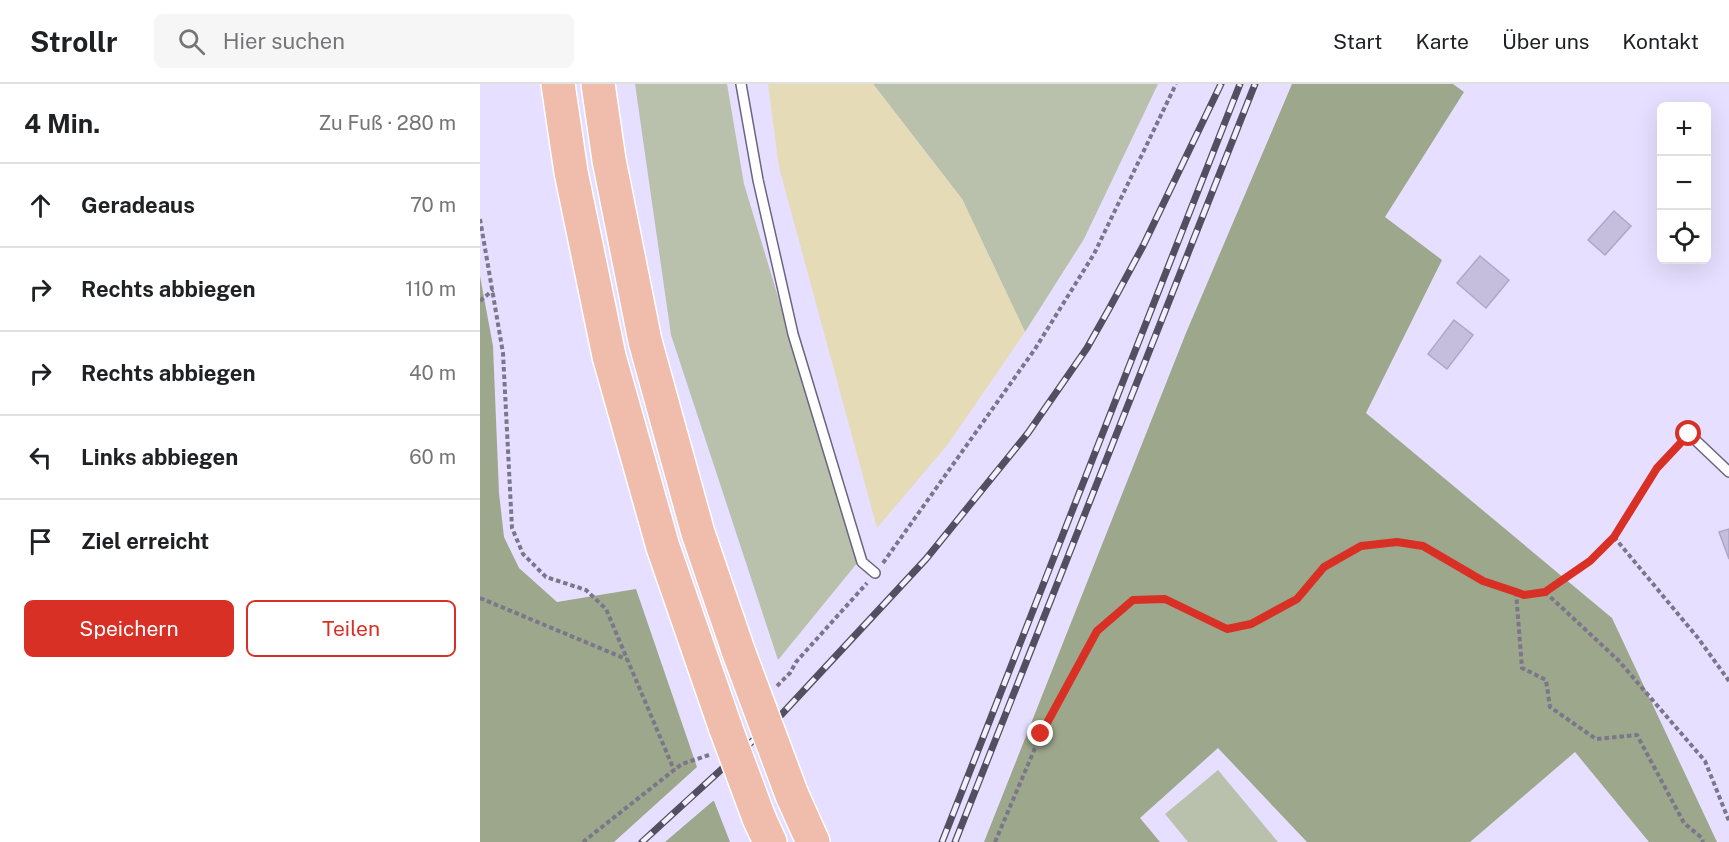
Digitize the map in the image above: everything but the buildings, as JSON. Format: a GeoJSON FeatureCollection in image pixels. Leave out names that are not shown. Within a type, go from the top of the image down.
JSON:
{"type":"FeatureCollection","features":[{"type":"Feature","properties":{"kind":"highway"},"geometry":{"type":"LineString","coordinates":[[558,84],[572,172],[609,356],[719,741],[765,830]]}},
{"type":"Feature","properties":{"kind":"highway"},"geometry":{"type":"LineString","coordinates":[[598,84],[609,160],[645,341],[698,532],[739,653],[792,795],[813,842]]}},
{"type":"Feature","properties":{"kind":"lane"},"geometry":{"type":"LineString","coordinates":[[741,84],[758,180],[793,334],[862,562],[875,573]]}},
{"type":"Feature","properties":{"kind":"lane"},"geometry":{"type":"LineString","coordinates":[[1689,434],[1729,472]]}},
{"type":"Feature","properties":{"kind":"path"},"geometry":{"type":"LineString","coordinates":[[775,689],[875,573],[1035,349],[1094,254],[1176,84]]}},
{"type":"Feature","properties":{"kind":"path"},"geometry":{"type":"LineString","coordinates":[[480,220],[503,353],[512,528],[523,554],[546,577],[586,590],[606,609],[674,770]]}},
{"type":"Feature","properties":{"kind":"path"},"geometry":{"type":"LineString","coordinates":[[480,302],[493,290]]}},
{"type":"Feature","properties":{"kind":"path"},"geometry":{"type":"LineString","coordinates":[[995,842],[1041,734],[1097,631],[1133,600],[1165,599],[1227,629],[1251,624],[1297,599],[1324,567],[1361,546],[1397,542],[1423,546],[1483,581],[1524,595],[1545,592],[1590,561],[1614,537],[1657,468],[1689,434]]}},
{"type":"Feature","properties":{"kind":"path"},"geometry":{"type":"LineString","coordinates":[[1614,537],[1698,638],[1729,681]]}},
{"type":"Feature","properties":{"kind":"path"},"geometry":{"type":"LineString","coordinates":[[1516,592],[1522,668],[1546,680],[1550,707],[1596,739],[1637,735],[1684,823],[1702,838],[1703,842]]}},
{"type":"Feature","properties":{"kind":"path"},"geometry":{"type":"LineString","coordinates":[[1545,592],[1618,660],[1705,761],[1729,821]]}},
{"type":"Feature","properties":{"kind":"path"},"geometry":{"type":"LineString","coordinates":[[480,598],[627,659]]}},
{"type":"Feature","properties":{"kind":"path"},"geometry":{"type":"LineString","coordinates":[[583,842],[682,764],[719,741]]}},
{"type":"Feature","properties":{"kind":"green space"},"geometry":{"type":"Polygon","coordinates":[[[635,84],[727,84],[744,184],[858,562],[778,660],[671,335],[635,84]]]}},
{"type":"Feature","properties":{"kind":"green space"},"geometry":{"type":"Polygon","coordinates":[[[873,84],[1158,84],[1084,239],[1025,332],[962,199],[873,84]]]}},
{"type":"Feature","properties":{"kind":"green space"},"geometry":{"type":"Polygon","coordinates":[[[1292,84],[1453,84],[1464,92],[1385,217],[1442,260],[1366,413],[1612,618],[1717,842],[1649,842],[1575,752],[1470,842],[1307,842],[1218,748],[1140,818],[1160,842],[984,842],[1186,333],[1292,84]]]}},
{"type":"Feature","properties":{"kind":"green space"},"geometry":{"type":"Polygon","coordinates":[[[480,276],[493,346],[499,493],[504,537],[519,568],[557,602],[636,589],[697,767],[614,842],[480,842],[480,276]]]}},
{"type":"Feature","properties":{"kind":"green space"},"geometry":{"type":"Polygon","coordinates":[[[1218,770],[1278,842],[1188,842],[1165,814],[1218,770]]]}},
{"type":"Feature","properties":{"kind":"green space"},"geometry":{"type":"Polygon","coordinates":[[[713,801],[730,842],[665,842],[713,801]]]}},
{"type":"Feature","properties":{"kind":"sand"},"geometry":{"type":"Polygon","coordinates":[[[768,84],[873,84],[962,199],[1025,332],[948,444],[877,528],[779,167],[768,84]]]}},
{"type":"Feature","properties":{"kind":"railway"},"geometry":{"type":"LineString","coordinates":[[642,842],[781,715],[926,559],[1028,433],[1087,348],[1109,309],[1143,246],[1221,84]]}},
{"type":"Feature","properties":{"kind":"railway"},"geometry":{"type":"LineString","coordinates":[[942,842],[1240,84]]}},
{"type":"Feature","properties":{"kind":"railway"},"geometry":{"type":"LineString","coordinates":[[955,842],[1255,84]]}},
{"type":"Feature","properties":{"kind":"route"},"geometry":{"type":"LineString","coordinates":[[1041,734],[1097,631],[1133,600],[1165,599],[1227,629],[1251,624],[1297,599],[1324,567],[1361,546],[1397,542],[1423,546],[1483,581],[1524,595],[1545,592],[1590,561],[1614,537],[1657,468],[1689,434]]}}]}
